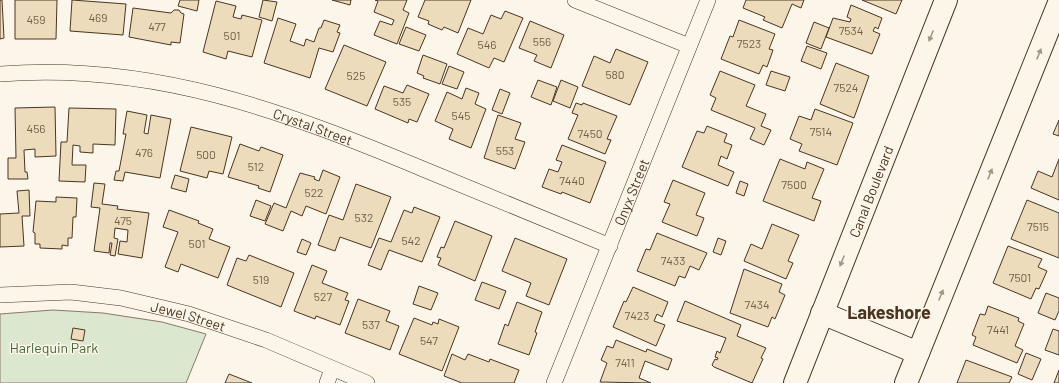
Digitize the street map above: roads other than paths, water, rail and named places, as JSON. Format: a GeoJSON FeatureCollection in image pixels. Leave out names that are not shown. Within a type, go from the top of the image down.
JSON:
{"type":"FeatureCollection","features":[{"type":"Feature","properties":{"kind":"street"},"geometry":{"type":"LineString","coordinates":[[575,0],[690,46]]}},
{"type":"Feature","properties":{"kind":"street","name":"Onyx Street"},"geometry":{"type":"LineString","coordinates":[[554,383],[708,0]]}},
{"type":"Feature","properties":{"kind":"street","name":"Canal Boulevard"},"geometry":{"type":"LineString","coordinates":[[795,383],[946,0]]}},
{"type":"Feature","properties":{"kind":"street"},"geometry":{"type":"LineString","coordinates":[[906,383],[1059,3]]}},
{"type":"Feature","properties":{"kind":"street","name":"Crystal Street"},"geometry":{"type":"LineString","coordinates":[[0,74],[73,73],[130,78],[175,84],[220,95],[294,118],[354,140],[610,246]]}},
{"type":"Feature","properties":{"kind":"street","name":"Jewel Street"},"geometry":{"type":"LineString","coordinates":[[0,295],[71,292],[120,298],[189,314],[266,340],[367,383]]}},
{"type":"Feature","properties":{"kind":"street"},"geometry":{"type":"LineString","coordinates":[[822,313],[918,353]]}},
{"type":"Feature","properties":{"kind":"street"},"geometry":{"type":"LineString","coordinates":[[327,383],[332,369]]}},
{"type":"Feature","properties":{"kind":"district","name":"Lakeshore"},"geometry":{"type":"Point","coordinates":[889,312]}},
{"type":"Feature","properties":{"kind":"park label","name":"Harlequin Park"},"geometry":{"type":"Point","coordinates":[54,347]}}]}
